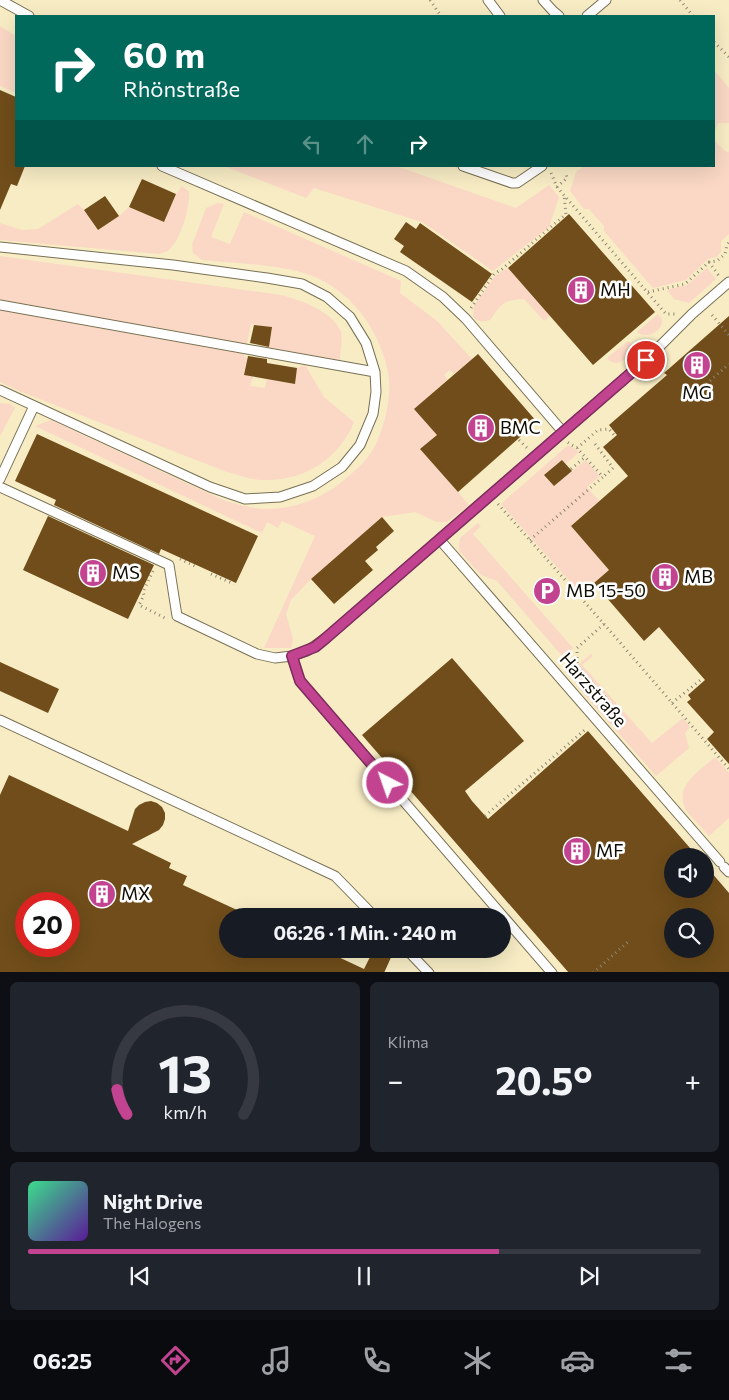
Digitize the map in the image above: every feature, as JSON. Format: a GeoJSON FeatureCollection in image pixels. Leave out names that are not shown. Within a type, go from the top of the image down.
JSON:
{"type":"FeatureCollection","features":[{"type":"Feature","properties":{"kind":"lane"},"geometry":{"type":"LineString","coordinates":[[0,0],[27,15]]}},
{"type":"Feature","properties":{"kind":"lane"},"geometry":{"type":"LineString","coordinates":[[488,0],[499,15]]}},
{"type":"Feature","properties":{"kind":"lane"},"geometry":{"type":"LineString","coordinates":[[543,0],[558,15]]}},
{"type":"Feature","properties":{"kind":"lane"},"geometry":{"type":"LineString","coordinates":[[588,15],[606,0]]}},
{"type":"Feature","properties":{"kind":"lane"},"geometry":{"type":"LineString","coordinates":[[164,167],[406,271],[423,282],[466,318],[563,432]]}},
{"type":"Feature","properties":{"kind":"lane"},"geometry":{"type":"LineString","coordinates":[[466,167],[517,184],[541,167]]}},
{"type":"Feature","properties":{"kind":"lane"},"geometry":{"type":"LineString","coordinates":[[0,248],[173,265],[302,284],[327,297],[350,317],[366,342],[375,372],[376,392],[373,414],[360,445],[342,467],[313,486],[280,497],[245,499],[210,487],[0,390]]}},
{"type":"Feature","properties":{"kind":"lane"},"geometry":{"type":"LineString","coordinates":[[0,487],[169,565],[177,616],[257,654],[275,658],[292,656],[315,647],[326,638],[646,360],[692,314],[729,282]]}},
{"type":"Feature","properties":{"kind":"lane"},"geometry":{"type":"LineString","coordinates":[[0,305],[375,372]]}},
{"type":"Feature","properties":{"kind":"lane"},"geometry":{"type":"LineString","coordinates":[[0,396],[20,399]]}},
{"type":"Feature","properties":{"kind":"lane"},"geometry":{"type":"LineString","coordinates":[[0,479],[34,406]]}},
{"type":"Feature","properties":{"kind":"lane","name":"Harzstraße"},"geometry":{"type":"LineString","coordinates":[[440,540],[725,867]]}},
{"type":"Feature","properties":{"kind":"lane"},"geometry":{"type":"LineString","coordinates":[[292,656],[300,681],[552,972]]}},
{"type":"Feature","properties":{"kind":"lane"},"geometry":{"type":"LineString","coordinates":[[0,720],[335,876],[366,908]]}},
{"type":"Feature","properties":{"kind":"lane"},"geometry":{"type":"LineString","coordinates":[[415,958],[429,972]]}},
{"type":"Feature","properties":{"kind":"path"},"geometry":{"type":"LineString","coordinates":[[430,0],[441,15]]}},
{"type":"Feature","properties":{"kind":"path"},"geometry":{"type":"LineString","coordinates":[[680,0],[692,15]]}},
{"type":"Feature","properties":{"kind":"path"},"geometry":{"type":"LineString","coordinates":[[715,43],[729,57]]}},
{"type":"Feature","properties":{"kind":"path"},"geometry":{"type":"LineString","coordinates":[[557,187],[567,178],[566,173]]}},
{"type":"Feature","properties":{"kind":"path"},"geometry":{"type":"LineString","coordinates":[[554,182],[666,314],[692,314]]}},
{"type":"Feature","properties":{"kind":"path"},"geometry":{"type":"LineString","coordinates":[[466,318],[468,312],[494,274],[566,214],[564,195]]}},
{"type":"Feature","properties":{"kind":"path"},"geometry":{"type":"LineString","coordinates":[[648,292],[685,284],[709,262],[717,261],[725,254],[726,244],[729,242]]}},
{"type":"Feature","properties":{"kind":"path"},"geometry":{"type":"LineString","coordinates":[[709,262],[719,276],[712,314],[729,335]]}},
{"type":"Feature","properties":{"kind":"path"},"geometry":{"type":"LineString","coordinates":[[695,394],[729,364]]}},
{"type":"Feature","properties":{"kind":"path"},"geometry":{"type":"LineString","coordinates":[[578,448],[598,430],[609,429],[615,436]]}},
{"type":"Feature","properties":{"kind":"path"},"geometry":{"type":"LineString","coordinates":[[553,441],[561,447],[567,442],[578,448],[602,477]]}},
{"type":"Feature","properties":{"kind":"path"},"geometry":{"type":"LineString","coordinates":[[530,540],[613,468],[594,444]]}},
{"type":"Feature","properties":{"kind":"path"},"geometry":{"type":"LineString","coordinates":[[571,469],[585,457]]}},
{"type":"Feature","properties":{"kind":"path"},"geometry":{"type":"LineString","coordinates":[[497,503],[729,769]]}},
{"type":"Feature","properties":{"kind":"path"},"geometry":{"type":"LineString","coordinates":[[154,570],[143,592],[144,595],[140,605],[171,620]]}},
{"type":"Feature","properties":{"kind":"path"},"geometry":{"type":"LineString","coordinates":[[211,574],[234,584]]}},
{"type":"Feature","properties":{"kind":"path"},"geometry":{"type":"LineString","coordinates":[[485,816],[605,712],[605,697],[577,666],[577,648],[604,624]]}},
{"type":"Feature","properties":{"kind":"path"},"geometry":{"type":"LineString","coordinates":[[672,703],[703,678]]}},
{"type":"Feature","properties":{"kind":"path"},"geometry":{"type":"LineString","coordinates":[[593,972],[629,941]]}},
{"type":"Feature","properties":{"kind":"shaded area"},"geometry":{"type":"Polygon","coordinates":[[[0,0],[729,0],[729,972],[0,972],[0,0]]]}},
{"type":"Feature","properties":{"kind":"shaded area"},"geometry":{"type":"Polygon","coordinates":[[[0,26],[15,35],[15,93],[0,86],[0,26]]]}},
{"type":"Feature","properties":{"kind":"shaded area"},"geometry":{"type":"Polygon","coordinates":[[[715,71],[729,88],[729,123],[718,123],[715,130],[715,71]]]}},
{"type":"Feature","properties":{"kind":"shaded area"},"geometry":{"type":"Polygon","coordinates":[[[715,141],[725,151],[729,152],[729,234],[721,241],[721,252],[716,257],[708,259],[686,280],[653,288],[604,231],[604,226],[589,209],[584,209],[570,191],[576,172],[583,167],[715,167],[715,141]]]}},
{"type":"Feature","properties":{"kind":"shaded area"},"geometry":{"type":"Polygon","coordinates":[[[227,167],[399,167],[516,208],[549,185],[559,197],[549,227],[493,271],[422,222],[314,188],[306,198],[227,167]]]}},
{"type":"Feature","properties":{"kind":"shaded area"},"geometry":{"type":"Polygon","coordinates":[[[182,186],[189,192],[184,222],[174,244],[169,250],[159,254],[0,240],[0,223],[22,230],[38,229],[78,204],[98,230],[129,207],[164,222],[176,194],[182,186]]]}},
{"type":"Feature","properties":{"kind":"shaded area"},"geometry":{"type":"Polygon","coordinates":[[[218,203],[224,204],[211,237],[230,244],[244,212],[401,281],[400,293],[437,321],[472,359],[454,374],[450,370],[444,375],[448,379],[415,409],[437,435],[421,449],[469,505],[447,522],[437,522],[415,512],[382,517],[311,579],[291,600],[286,614],[293,639],[291,648],[264,648],[315,536],[282,521],[278,528],[267,522],[262,533],[35,426],[51,420],[223,500],[264,509],[294,506],[321,495],[342,482],[369,456],[379,438],[386,416],[389,393],[386,363],[380,345],[371,328],[361,312],[348,299],[333,287],[313,276],[283,268],[202,260],[193,253],[192,245],[206,208],[218,203]]]}},
{"type":"Feature","properties":{"kind":"shaded area"},"geometry":{"type":"Polygon","coordinates":[[[0,256],[289,297],[324,312],[337,325],[342,335],[340,360],[269,348],[272,327],[251,324],[247,344],[0,300],[0,256]]]}},
{"type":"Feature","properties":{"kind":"shaded area"},"geometry":{"type":"Polygon","coordinates":[[[508,268],[550,316],[544,321],[524,299],[507,302],[497,310],[490,320],[481,321],[473,317],[474,306],[495,276],[508,268]]]}},
{"type":"Feature","properties":{"kind":"shaded area"},"geometry":{"type":"Polygon","coordinates":[[[707,268],[716,279],[689,303],[674,299],[667,290],[687,285],[707,268]]]}},
{"type":"Feature","properties":{"kind":"shaded area"},"geometry":{"type":"Polygon","coordinates":[[[0,310],[243,354],[247,359],[244,374],[253,376],[250,386],[265,388],[267,379],[295,384],[297,368],[305,365],[324,397],[354,422],[347,436],[326,460],[300,474],[269,480],[250,478],[227,472],[0,382],[0,310]]]}},
{"type":"Feature","properties":{"kind":"shaded area"},"geometry":{"type":"Polygon","coordinates":[[[658,314],[662,325],[657,331],[649,335],[637,332],[658,314]]]}},
{"type":"Feature","properties":{"kind":"shaded area"},"geometry":{"type":"Polygon","coordinates":[[[628,341],[633,349],[625,359],[614,363],[607,358],[628,341]]]}},
{"type":"Feature","properties":{"kind":"shaded area"},"geometry":{"type":"Polygon","coordinates":[[[0,403],[10,404],[15,408],[0,436],[0,403]]]}},
{"type":"Feature","properties":{"kind":"shaded area"},"geometry":{"type":"Polygon","coordinates":[[[567,446],[571,446],[579,452],[566,464],[562,460],[545,475],[554,486],[586,460],[600,476],[587,487],[599,501],[571,526],[609,570],[581,594],[501,504],[567,446]]]}},
{"type":"Feature","properties":{"kind":"shaded area"},"geometry":{"type":"Polygon","coordinates":[[[478,523],[481,526],[473,534],[573,648],[563,657],[497,581],[481,575],[460,552],[460,538],[478,523]]]}},
{"type":"Feature","properties":{"kind":"shaded area"},"geometry":{"type":"Polygon","coordinates":[[[591,654],[593,656],[582,665],[652,743],[683,718],[690,727],[685,733],[689,748],[656,776],[577,686],[574,676],[576,667],[591,654]]]}},
{"type":"Feature","properties":{"kind":"shaded area"},"geometry":{"type":"Polygon","coordinates":[[[715,757],[729,773],[729,818],[709,836],[687,812],[683,803],[683,795],[689,780],[715,757]]]}},
{"type":"Feature","properties":{"kind":"building"},"geometry":{"type":"Polygon","coordinates":[[[0,90],[15,97],[15,167],[25,167],[17,186],[11,184],[0,210],[0,90]]]}},
{"type":"Feature","properties":{"kind":"building"},"geometry":{"type":"Polygon","coordinates":[[[142,179],[176,194],[164,222],[129,207],[142,179]]]}},
{"type":"Feature","properties":{"kind":"building"},"geometry":{"type":"Polygon","coordinates":[[[105,196],[119,216],[98,230],[84,210],[105,196]]]}},
{"type":"Feature","properties":{"kind":"building","name":"MH"},"geometry":{"type":"Polygon","coordinates":[[[569,214],[655,312],[593,365],[508,268],[569,214]]]}},
{"type":"Feature","properties":{"kind":"building"},"geometry":{"type":"Polygon","coordinates":[[[406,222],[416,229],[420,223],[492,274],[472,302],[400,252],[404,246],[394,239],[406,222]]]}},
{"type":"Feature","properties":{"kind":"building","name":"MB"},"geometry":{"type":"Polygon","coordinates":[[[729,316],[729,764],[707,739],[714,732],[687,702],[691,699],[688,695],[705,680],[659,627],[644,641],[594,583],[609,570],[571,526],[628,476],[603,447],[617,435],[609,425],[667,375],[664,373],[729,316]]]}},
{"type":"Feature","properties":{"kind":"building"},"geometry":{"type":"Polygon","coordinates":[[[254,325],[272,327],[269,347],[250,343],[254,325]]]}},
{"type":"Feature","properties":{"kind":"building","name":"BMC"},"geometry":{"type":"Polygon","coordinates":[[[478,354],[537,422],[458,492],[420,449],[437,435],[414,409],[478,354]]]}},
{"type":"Feature","properties":{"kind":"building"},"geometry":{"type":"Polygon","coordinates":[[[248,356],[267,359],[267,363],[297,368],[295,384],[244,375],[248,356]]]}},
{"type":"Feature","properties":{"kind":"building"},"geometry":{"type":"Polygon","coordinates":[[[37,434],[258,536],[236,583],[161,549],[159,554],[54,505],[56,500],[15,481],[37,434]]]}},
{"type":"Feature","properties":{"kind":"building"},"geometry":{"type":"Polygon","coordinates":[[[562,460],[572,471],[554,486],[544,475],[562,460]]]}},
{"type":"Feature","properties":{"kind":"building","name":"MS"},"geometry":{"type":"Polygon","coordinates":[[[48,516],[154,565],[128,619],[23,570],[48,516]]]}},
{"type":"Feature","properties":{"kind":"building"},"geometry":{"type":"Polygon","coordinates":[[[382,517],[394,531],[376,547],[378,550],[365,561],[373,570],[334,604],[311,579],[382,517]]]}},
{"type":"Feature","properties":{"kind":"building","name":"MF"},"geometry":{"type":"Polygon","coordinates":[[[452,658],[524,741],[465,791],[488,819],[588,731],[690,848],[664,848],[664,898],[714,898],[714,876],[729,893],[729,972],[568,972],[362,735],[452,658]]]}},
{"type":"Feature","properties":{"kind":"building"},"geometry":{"type":"Polygon","coordinates":[[[0,662],[59,689],[48,713],[0,691],[0,662]]]}},
{"type":"Feature","properties":{"kind":"building","name":"MX"},"geometry":{"type":"Polygon","coordinates":[[[9,775],[128,831],[135,809],[139,805],[151,801],[162,807],[165,819],[159,830],[132,844],[171,863],[169,868],[187,876],[183,885],[233,908],[219,908],[219,958],[341,958],[364,969],[370,958],[391,958],[384,972],[0,972],[0,795],[9,775]]]}},
{"type":"Feature","properties":{"kind":"place","name":"MH"},"geometry":{"type":"Point","coordinates":[581,290]}},
{"type":"Feature","properties":{"kind":"place","name":"MG"},"geometry":{"type":"Point","coordinates":[697,365]}},
{"type":"Feature","properties":{"kind":"place","name":"BMC"},"geometry":{"type":"Point","coordinates":[481,428]}},
{"type":"Feature","properties":{"kind":"place","name":"MS"},"geometry":{"type":"Point","coordinates":[93,573]}},
{"type":"Feature","properties":{"kind":"place","name":"MB"},"geometry":{"type":"Point","coordinates":[665,577]}},
{"type":"Feature","properties":{"kind":"place","name":"MB 15-50"},"geometry":{"type":"Point","coordinates":[547,591]}},
{"type":"Feature","properties":{"kind":"place","name":"MF"},"geometry":{"type":"Point","coordinates":[577,851]}},
{"type":"Feature","properties":{"kind":"place","name":"MX"},"geometry":{"type":"Point","coordinates":[102,894]}},
{"type":"Feature","properties":{"kind":"route"},"geometry":{"type":"LineString","coordinates":[[388,783],[300,681],[292,656],[315,647],[326,638],[646,360]]}}]}
